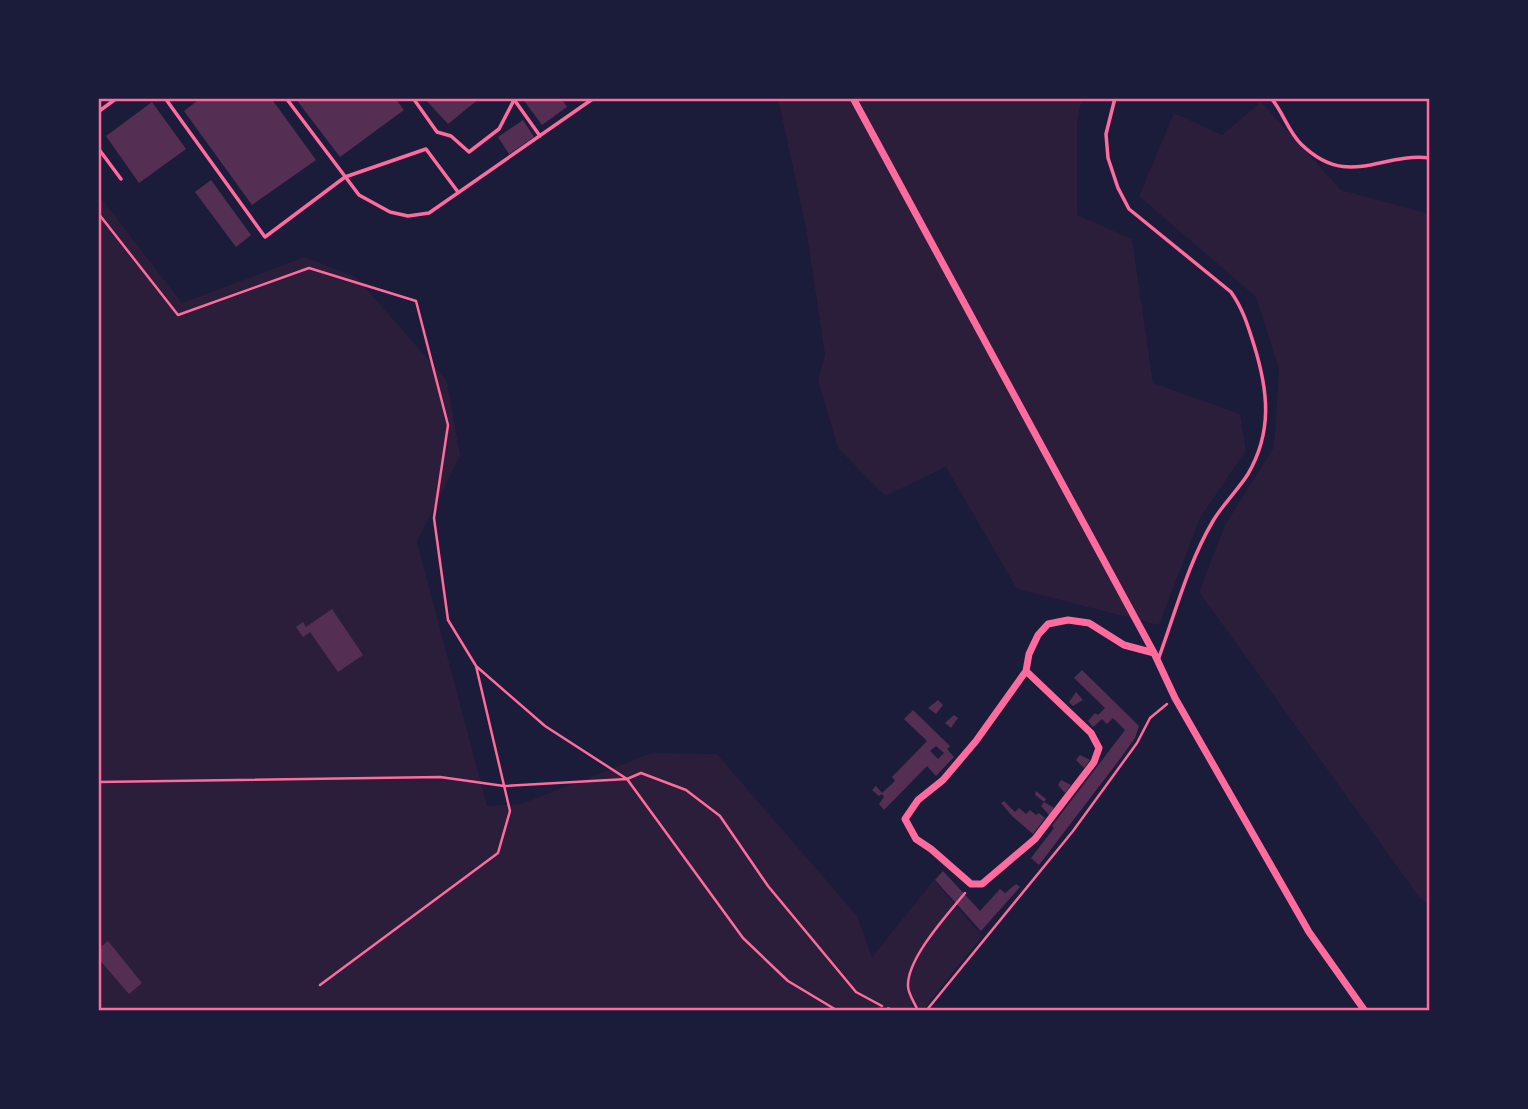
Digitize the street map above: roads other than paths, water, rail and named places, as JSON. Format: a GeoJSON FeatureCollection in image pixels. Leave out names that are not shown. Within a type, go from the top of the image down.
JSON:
{"type":"FeatureCollection","features":[{"type":"Feature","properties":{"kind":"street"},"geometry":{"type":"LineString","coordinates":[[853,98],[1154,653],[1175,698],[1308,932],[1365,1011]]}},
{"type":"Feature","properties":{"kind":"street"},"geometry":{"type":"LineString","coordinates":[[1026,671],[1091,733],[1099,748],[1094,762],[1035,839],[982,884],[971,884],[916,839],[905,819],[918,800],[943,780],[976,741],[1026,671],[1029,654],[1038,635],[1048,624],[1068,620],[1089,623],[1124,645],[1154,653]]}},
{"type":"Feature","properties":{"kind":"lane"},"geometry":{"type":"LineString","coordinates":[[98,111],[117,98]]}},
{"type":"Feature","properties":{"kind":"lane"},"geometry":{"type":"LineString","coordinates":[[286,98],[359,195],[390,212],[408,216],[429,213],[594,98]]}},
{"type":"Feature","properties":{"kind":"lane"},"geometry":{"type":"LineString","coordinates":[[413,98],[437,132],[451,136],[469,152],[499,129],[514,99],[540,136]]}},
{"type":"Feature","properties":{"kind":"lane"},"geometry":{"type":"LineString","coordinates":[[1115,98],[1106,134],[1108,158],[1118,188],[1129,209],[1231,292],[1242,307],[1264,377],[1267,411],[1261,448],[1248,474],[1213,520],[1195,559],[1158,661]]}},
{"type":"Feature","properties":{"kind":"lane"},"geometry":{"type":"LineString","coordinates":[[1271,98],[1298,141],[1312,153],[1334,165],[1363,168],[1416,156],[1430,158]]}},
{"type":"Feature","properties":{"kind":"lane"},"geometry":{"type":"LineString","coordinates":[[167,99],[264,237],[345,177],[426,149],[458,192]]}},
{"type":"Feature","properties":{"kind":"lane"},"geometry":{"type":"LineString","coordinates":[[98,148],[121,178]]}},
{"type":"Feature","properties":{"kind":"lane"},"geometry":{"type":"LineString","coordinates":[[888,1009],[894,1011]]}}]}
